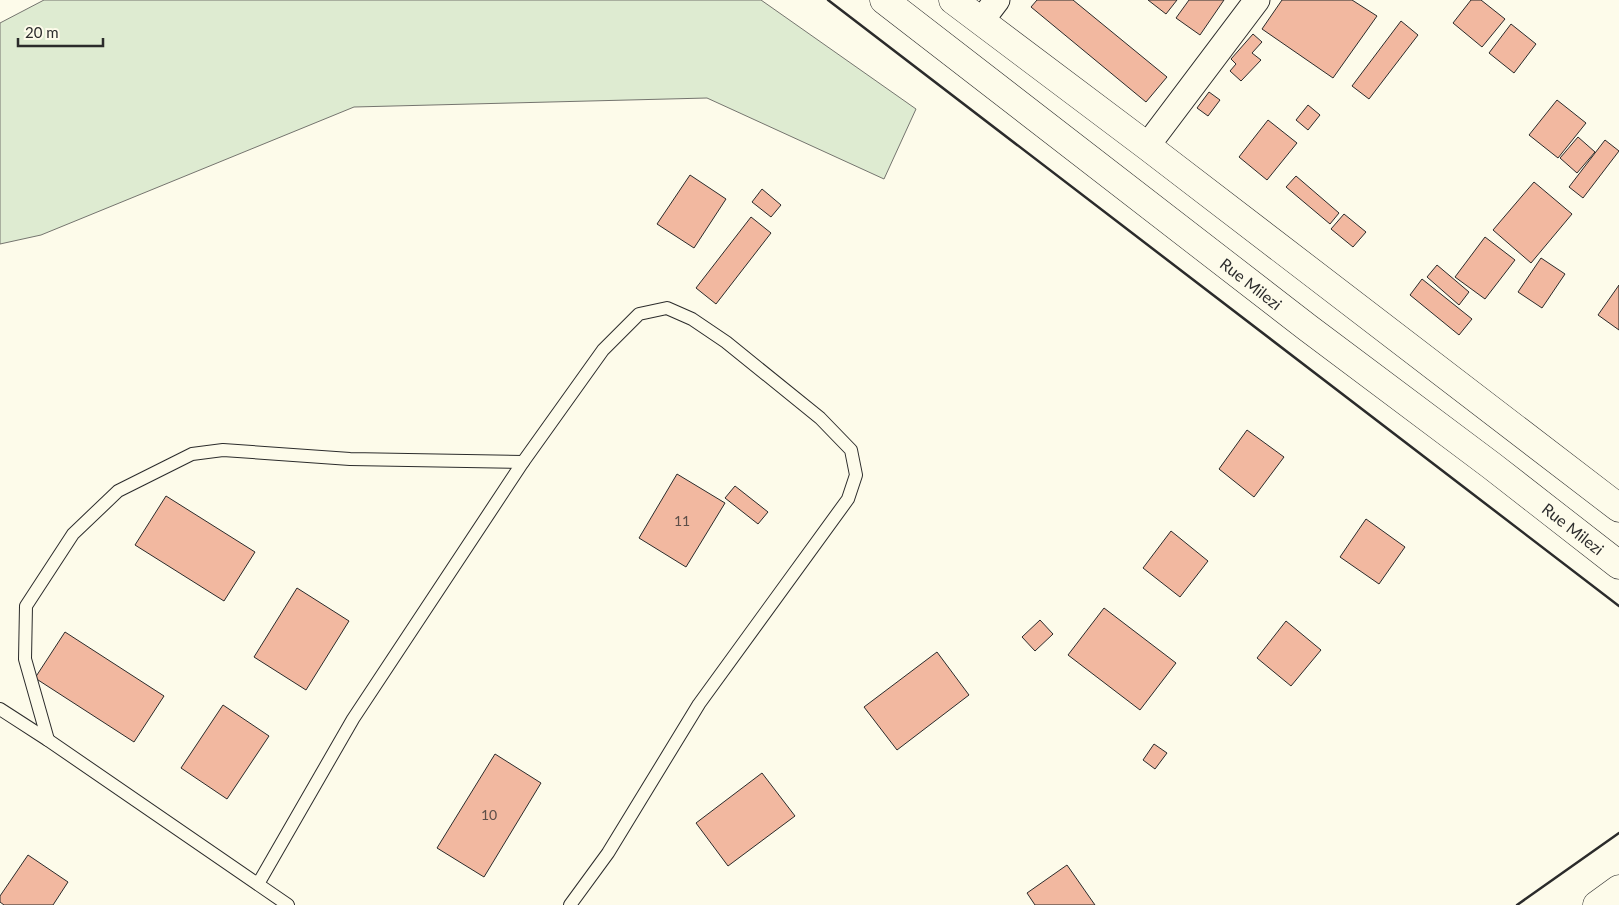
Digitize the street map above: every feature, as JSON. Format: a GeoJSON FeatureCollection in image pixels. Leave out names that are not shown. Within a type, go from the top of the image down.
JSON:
{"type":"FeatureCollection","features":[{"type":"Feature","properties":{"kind":"street","name":"Rue Milezi"},"geometry":{"type":"LineString","coordinates":[[884,0],[1308,328],[1492,466],[1619,565]]}},
{"type":"Feature","properties":{"kind":"street"},"geometry":{"type":"LineString","coordinates":[[953,0],[1147,146],[1519,432],[1616,499]]}},
{"type":"Feature","properties":{"kind":"street"},"geometry":{"type":"LineString","coordinates":[[981,21],[997,0]]}},
{"type":"Feature","properties":{"kind":"street"},"geometry":{"type":"LineString","coordinates":[[1147,146],[1257,0]]}},
{"type":"Feature","properties":{"kind":"street"},"geometry":{"type":"LineString","coordinates":[[1492,466],[1519,432]]}},
{"type":"Feature","properties":{"kind":"street"},"geometry":{"type":"LineString","coordinates":[[1597,905],[1619,889]]}},
{"type":"Feature","properties":{"kind":"lane"},"geometry":{"type":"LineString","coordinates":[[258,884],[353,719],[523,462],[603,350],[639,314],[666,308],[692,319],[726,342],[820,418],[851,450],[856,475],[848,500],[699,704],[608,853],[570,905]]}},
{"type":"Feature","properties":{"kind":"lane"},"geometry":{"type":"LineString","coordinates":[[48,740],[25,659],[26,606],[73,534],[118,491],[192,454],[223,450],[350,459],[523,462]]}},
{"type":"Feature","properties":{"kind":"lane"},"geometry":{"type":"LineString","coordinates":[[0,709],[288,905]]}},
{"type":"Feature","properties":{"kind":"green space"},"geometry":{"type":"Polygon","coordinates":[[[44,0],[761,0],[916,109],[884,179],[707,98],[354,107],[41,235],[0,244],[0,23],[44,0]]]}},
{"type":"Feature","properties":{"kind":"building"},"geometry":{"type":"Polygon","coordinates":[[[1037,0],[1073,0],[1167,77],[1146,102],[1031,7],[1037,0]]]}},
{"type":"Feature","properties":{"kind":"building"},"geometry":{"type":"Polygon","coordinates":[[[1148,0],[1177,0],[1166,14],[1148,0]]]}},
{"type":"Feature","properties":{"kind":"building"},"geometry":{"type":"Polygon","coordinates":[[[1189,0],[1224,0],[1200,35],[1176,18],[1189,0]]]}},
{"type":"Feature","properties":{"kind":"building"},"geometry":{"type":"Polygon","coordinates":[[[1282,0],[1352,0],[1377,16],[1333,78],[1262,29],[1282,0]]]}},
{"type":"Feature","properties":{"kind":"building"},"geometry":{"type":"Polygon","coordinates":[[[1471,0],[1481,0],[1505,19],[1482,47],[1453,23],[1471,0]]]}},
{"type":"Feature","properties":{"kind":"building"},"geometry":{"type":"Polygon","coordinates":[[[1401,21],[1418,35],[1369,99],[1352,86],[1401,21]]]}},
{"type":"Feature","properties":{"kind":"building"},"geometry":{"type":"Polygon","coordinates":[[[1511,24],[1536,44],[1514,73],[1489,53],[1511,24]]]}},
{"type":"Feature","properties":{"kind":"building"},"geometry":{"type":"Polygon","coordinates":[[[1253,34],[1262,42],[1252,53],[1261,60],[1241,81],[1230,71],[1236,64],[1231,59],[1253,34]]]}},
{"type":"Feature","properties":{"kind":"building"},"geometry":{"type":"Polygon","coordinates":[[[1209,92],[1220,100],[1208,116],[1197,108],[1209,92]]]}},
{"type":"Feature","properties":{"kind":"building"},"geometry":{"type":"Polygon","coordinates":[[[1557,100],[1586,123],[1558,158],[1529,135],[1557,100]]]}},
{"type":"Feature","properties":{"kind":"building"},"geometry":{"type":"Polygon","coordinates":[[[1308,105],[1320,115],[1308,130],[1296,120],[1308,105]]]}},
{"type":"Feature","properties":{"kind":"building"},"geometry":{"type":"Polygon","coordinates":[[[1268,120],[1297,143],[1267,180],[1239,157],[1268,120]]]}},
{"type":"Feature","properties":{"kind":"building"},"geometry":{"type":"Polygon","coordinates":[[[1578,137],[1595,152],[1577,173],[1560,158],[1578,137]]]}},
{"type":"Feature","properties":{"kind":"building"},"geometry":{"type":"Polygon","coordinates":[[[1605,140],[1619,151],[1583,198],[1569,187],[1605,140]]]}},
{"type":"Feature","properties":{"kind":"building"},"geometry":{"type":"Polygon","coordinates":[[[690,175],[726,199],[694,248],[657,224],[690,175]]]}},
{"type":"Feature","properties":{"kind":"building"},"geometry":{"type":"Polygon","coordinates":[[[1296,176],[1339,213],[1330,224],[1286,187],[1296,176]]]}},
{"type":"Feature","properties":{"kind":"building"},"geometry":{"type":"Polygon","coordinates":[[[1534,182],[1572,214],[1531,263],[1493,230],[1534,182]]]}},
{"type":"Feature","properties":{"kind":"building"},"geometry":{"type":"Polygon","coordinates":[[[762,189],[781,205],[771,217],[752,202],[762,189]]]}},
{"type":"Feature","properties":{"kind":"building"},"geometry":{"type":"Polygon","coordinates":[[[1344,214],[1366,232],[1353,247],[1331,229],[1344,214]]]}},
{"type":"Feature","properties":{"kind":"building"},"geometry":{"type":"Polygon","coordinates":[[[751,217],[771,233],[716,304],[696,288],[751,217]]]}},
{"type":"Feature","properties":{"kind":"building"},"geometry":{"type":"Polygon","coordinates":[[[1485,237],[1515,260],[1485,299],[1455,277],[1485,237]]]}},
{"type":"Feature","properties":{"kind":"building"},"geometry":{"type":"Polygon","coordinates":[[[1541,258],[1565,274],[1542,308],[1518,292],[1541,258]]]}},
{"type":"Feature","properties":{"kind":"building"},"geometry":{"type":"Polygon","coordinates":[[[1437,265],[1469,292],[1459,305],[1427,277],[1437,265]]]}},
{"type":"Feature","properties":{"kind":"building"},"geometry":{"type":"Polygon","coordinates":[[[1422,279],[1472,319],[1459,335],[1410,295],[1422,279]]]}},
{"type":"Feature","properties":{"kind":"building"},"geometry":{"type":"Polygon","coordinates":[[[1619,285],[1619,330],[1598,315],[1619,285]]]}},
{"type":"Feature","properties":{"kind":"building"},"geometry":{"type":"Polygon","coordinates":[[[1247,430],[1284,457],[1254,497],[1219,469],[1247,430]]]}},
{"type":"Feature","properties":{"kind":"building"},"geometry":{"type":"Polygon","coordinates":[[[677,474],[725,503],[686,567],[639,538],[677,474]]]}},
{"type":"Feature","properties":{"kind":"building"},"geometry":{"type":"Polygon","coordinates":[[[735,486],[768,512],[758,524],[725,498],[735,486]]]}},
{"type":"Feature","properties":{"kind":"building"},"geometry":{"type":"Polygon","coordinates":[[[166,496],[255,552],[224,601],[135,545],[166,496]]]}},
{"type":"Feature","properties":{"kind":"building"},"geometry":{"type":"Polygon","coordinates":[[[1366,519],[1405,547],[1379,584],[1340,557],[1366,519]]]}},
{"type":"Feature","properties":{"kind":"building"},"geometry":{"type":"Polygon","coordinates":[[[1171,531],[1208,561],[1180,597],[1143,568],[1171,531]]]}},
{"type":"Feature","properties":{"kind":"building"},"geometry":{"type":"Polygon","coordinates":[[[297,588],[349,621],[306,690],[254,657],[297,588]]]}},
{"type":"Feature","properties":{"kind":"building"},"geometry":{"type":"Polygon","coordinates":[[[1104,608],[1176,663],[1140,710],[1068,655],[1104,608]]]}},
{"type":"Feature","properties":{"kind":"building"},"geometry":{"type":"Polygon","coordinates":[[[1040,620],[1053,634],[1035,651],[1022,637],[1040,620]]]}},
{"type":"Feature","properties":{"kind":"building"},"geometry":{"type":"Polygon","coordinates":[[[1286,621],[1321,650],[1291,686],[1257,658],[1286,621]]]}},
{"type":"Feature","properties":{"kind":"building"},"geometry":{"type":"Polygon","coordinates":[[[65,632],[164,696],[134,742],[35,678],[65,632]]]}},
{"type":"Feature","properties":{"kind":"building"},"geometry":{"type":"Polygon","coordinates":[[[937,652],[969,695],[897,750],[864,707],[937,652]]]}},
{"type":"Feature","properties":{"kind":"building"},"geometry":{"type":"Polygon","coordinates":[[[223,705],[269,736],[227,799],[181,768],[223,705]]]}},
{"type":"Feature","properties":{"kind":"building"},"geometry":{"type":"Polygon","coordinates":[[[1154,744],[1167,753],[1155,769],[1143,760],[1154,744]]]}},
{"type":"Feature","properties":{"kind":"building"},"geometry":{"type":"Polygon","coordinates":[[[495,754],[541,783],[484,877],[437,848],[495,754]]]}},
{"type":"Feature","properties":{"kind":"building"},"geometry":{"type":"Polygon","coordinates":[[[762,773],[795,816],[728,866],[696,823],[762,773]]]}},
{"type":"Feature","properties":{"kind":"building"},"geometry":{"type":"Polygon","coordinates":[[[28,855],[68,882],[53,905],[4,905],[0,902],[0,896],[28,855]]]}},
{"type":"Feature","properties":{"kind":"building"},"geometry":{"type":"Polygon","coordinates":[[[1067,865],[1095,905],[1035,905],[1027,893],[1067,865]]]}},
{"type":"Feature","properties":{"kind":"wall"},"geometry":{"type":"LineString","coordinates":[[828,0],[1619,606]]}},
{"type":"Feature","properties":{"kind":"wall"},"geometry":{"type":"LineString","coordinates":[[1517,905],[1619,833]]}}]}
